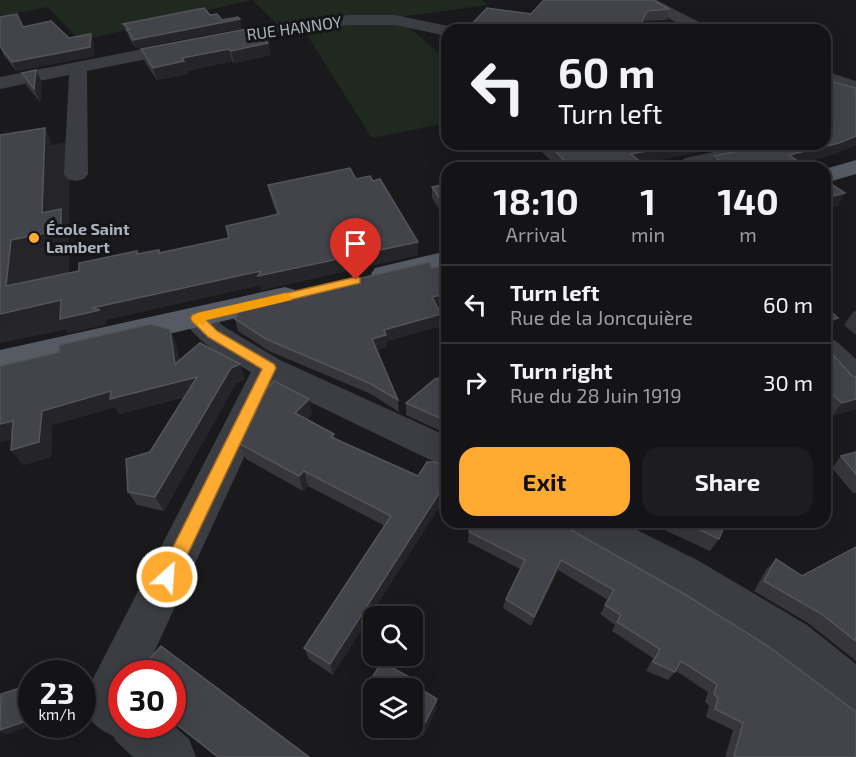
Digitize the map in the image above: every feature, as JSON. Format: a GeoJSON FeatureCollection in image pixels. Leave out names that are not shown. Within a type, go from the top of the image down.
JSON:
{"type":"FeatureCollection","features":[{"type":"Feature","properties":{"kind":"main road"},"geometry":{"type":"LineString","coordinates":[[831,174],[856,167]]}},
{"type":"Feature","properties":{"kind":"main road"},"geometry":{"type":"LineString","coordinates":[[356,280],[441,260]]}},
{"type":"Feature","properties":{"kind":"main road"},"geometry":{"type":"LineString","coordinates":[[0,362],[310,291]]}},
{"type":"Feature","properties":{"kind":"street"},"geometry":{"type":"LineString","coordinates":[[657,5],[690,24]]}},
{"type":"Feature","properties":{"kind":"street","name":"RUE HANNOY"},"geometry":{"type":"LineString","coordinates":[[0,83],[282,27],[349,20],[395,20],[441,30]]}},
{"type":"Feature","properties":{"kind":"street"},"geometry":{"type":"LineString","coordinates":[[76,174],[78,68]]}},
{"type":"Feature","properties":{"kind":"street"},"geometry":{"type":"LineString","coordinates":[[831,79],[856,87]]}},
{"type":"Feature","properties":{"kind":"street"},"geometry":{"type":"LineString","coordinates":[[698,162],[755,150]]}},
{"type":"Feature","properties":{"kind":"street"},"geometry":{"type":"LineString","coordinates":[[197,318],[212,334],[269,368],[441,450]]}},
{"type":"Feature","properties":{"kind":"street"},"geometry":{"type":"LineString","coordinates":[[831,355],[856,379]]}},
{"type":"Feature","properties":{"kind":"street"},"geometry":{"type":"LineString","coordinates":[[126,660],[269,368]]}},
{"type":"Feature","properties":{"kind":"street"},"geometry":{"type":"LineString","coordinates":[[593,528],[684,575],[791,641],[856,694]]}},
{"type":"Feature","properties":{"kind":"street"},"geometry":{"type":"LineString","coordinates":[[149,738],[171,757]]}},
{"type":"Feature","properties":{"kind":"shaded area","name":"École Saint Lambert"},"geometry":{"type":"Polygon","coordinates":[[[86,139],[86,177],[69,181],[69,329],[0,343],[0,181],[4,153],[86,139]]]}},
{"type":"Feature","properties":{"kind":"green space"},"geometry":{"type":"Polygon","coordinates":[[[0,0],[251,0],[80,41],[48,7],[0,16],[0,0]]]}},
{"type":"Feature","properties":{"kind":"green space"},"geometry":{"type":"Polygon","coordinates":[[[252,0],[482,0],[488,5],[398,17],[278,25],[252,0]]]}},
{"type":"Feature","properties":{"kind":"green space"},"geometry":{"type":"Polygon","coordinates":[[[381,23],[407,26],[441,55],[441,124],[372,138],[302,27],[381,23]]]}},
{"type":"Feature","properties":{"kind":"building"},"geometry":{"type":"Polygon","coordinates":[[[544,0],[654,0],[669,9],[647,11],[641,24],[472,24],[487,8],[531,14],[544,0]]]}},
{"type":"Feature","properties":{"kind":"building"},"geometry":{"type":"Polygon","coordinates":[[[204,8],[210,15],[217,14],[222,20],[238,17],[240,19],[133,40],[127,29],[130,29],[123,24],[204,8]]]}},
{"type":"Feature","properties":{"kind":"building"},"geometry":{"type":"Polygon","coordinates":[[[17,14],[23,27],[51,21],[69,38],[91,34],[90,47],[12,62],[0,46],[0,17],[17,14]]]}},
{"type":"Feature","properties":{"kind":"building"},"geometry":{"type":"Polygon","coordinates":[[[252,28],[268,43],[182,58],[184,61],[153,68],[141,49],[252,28]]]}},
{"type":"Feature","properties":{"kind":"building"},"geometry":{"type":"Polygon","coordinates":[[[36,70],[34,89],[22,73],[36,70]]]}},
{"type":"Feature","properties":{"kind":"building"},"geometry":{"type":"Polygon","coordinates":[[[831,82],[856,88],[856,136],[831,145],[831,82]]]}},
{"type":"Feature","properties":{"kind":"building"},"geometry":{"type":"Polygon","coordinates":[[[45,128],[42,213],[61,209],[61,230],[11,240],[6,286],[79,271],[79,263],[137,251],[137,254],[159,250],[159,253],[229,238],[226,226],[279,214],[268,185],[350,168],[356,179],[370,176],[373,181],[380,179],[418,242],[258,276],[261,271],[92,308],[100,310],[60,319],[61,300],[0,314],[0,135],[45,128]]]}},
{"type":"Feature","properties":{"kind":"building"},"geometry":{"type":"Polygon","coordinates":[[[554,150],[652,150],[631,154],[641,162],[566,162],[554,150]]]}},
{"type":"Feature","properties":{"kind":"building"},"geometry":{"type":"Polygon","coordinates":[[[744,150],[810,150],[789,155],[799,162],[722,162],[714,156],[744,150]]]}},
{"type":"Feature","properties":{"kind":"building"},"geometry":{"type":"Polygon","coordinates":[[[831,184],[845,193],[831,196],[831,184]]]}},
{"type":"Feature","properties":{"kind":"building"},"geometry":{"type":"Polygon","coordinates":[[[441,185],[441,200],[432,187],[441,185]]]}},
{"type":"Feature","properties":{"kind":"building"},"geometry":{"type":"Polygon","coordinates":[[[429,262],[432,268],[441,266],[441,295],[432,297],[441,314],[384,330],[386,335],[372,339],[398,400],[369,383],[266,339],[235,319],[242,306],[429,262]]]}},
{"type":"Feature","properties":{"kind":"building"},"geometry":{"type":"Polygon","coordinates":[[[831,312],[838,318],[831,320],[831,312]]]}},
{"type":"Feature","properties":{"kind":"building"},"geometry":{"type":"Polygon","coordinates":[[[150,324],[170,329],[175,364],[200,343],[240,364],[231,368],[155,497],[128,492],[126,459],[150,452],[197,377],[110,399],[111,391],[42,411],[39,442],[11,450],[13,421],[0,424],[0,366],[59,352],[59,345],[150,324]]]}},
{"type":"Feature","properties":{"kind":"building"},"geometry":{"type":"Polygon","coordinates":[[[831,353],[852,376],[856,377],[856,399],[842,403],[831,393],[831,353]]]}},
{"type":"Feature","properties":{"kind":"building"},"geometry":{"type":"Polygon","coordinates":[[[441,378],[441,418],[406,403],[435,379],[441,378]]]}},
{"type":"Feature","properties":{"kind":"building"},"geometry":{"type":"Polygon","coordinates":[[[274,381],[309,399],[295,413],[334,434],[331,437],[418,476],[427,462],[441,465],[441,490],[367,606],[363,606],[363,612],[330,664],[304,648],[391,516],[304,471],[299,476],[240,444],[265,391],[274,381]]]}},
{"type":"Feature","properties":{"kind":"building"},"geometry":{"type":"Polygon","coordinates":[[[856,452],[856,474],[841,456],[856,452]]]}},
{"type":"Feature","properties":{"kind":"building"},"geometry":{"type":"Polygon","coordinates":[[[471,528],[568,528],[686,595],[768,646],[856,712],[856,757],[735,757],[743,723],[715,709],[718,698],[714,694],[717,684],[681,661],[675,672],[653,662],[660,649],[617,622],[621,615],[605,605],[614,590],[561,560],[534,617],[506,599],[525,560],[469,532],[471,528]]]}},
{"type":"Feature","properties":{"kind":"building"},"geometry":{"type":"Polygon","coordinates":[[[696,528],[724,528],[719,539],[696,528]]]}},
{"type":"Feature","properties":{"kind":"building"},"geometry":{"type":"Polygon","coordinates":[[[856,547],[856,641],[820,613],[764,581],[776,559],[802,576],[856,547]]]}},
{"type":"Feature","properties":{"kind":"building"},"geometry":{"type":"Polygon","coordinates":[[[161,646],[180,660],[148,660],[161,646]]]}},
{"type":"Feature","properties":{"kind":"building"},"geometry":{"type":"Polygon","coordinates":[[[186,665],[309,757],[218,757],[186,732],[186,665]]]}},
{"type":"Feature","properties":{"kind":"building"},"geometry":{"type":"Polygon","coordinates":[[[379,666],[389,666],[411,678],[372,678],[379,666]]]}},
{"type":"Feature","properties":{"kind":"building"},"geometry":{"type":"Polygon","coordinates":[[[18,689],[18,724],[0,730],[1,694],[18,689]]]}},
{"type":"Feature","properties":{"kind":"building"},"geometry":{"type":"Polygon","coordinates":[[[423,690],[437,699],[423,727],[423,690]]]}},
{"type":"Feature","properties":{"kind":"slow traffic"},"geometry":{"type":"LineString","coordinates":[[200,321],[197,318],[286,297]]}},
{"type":"Feature","properties":{"kind":"place","name":"École Saint Lambert"},"geometry":{"type":"Point","coordinates":[34,238]}},
{"type":"Feature","properties":{"kind":"route"},"geometry":{"type":"LineString","coordinates":[[167,577],[269,368],[212,334],[197,318],[356,280]]}}]}
